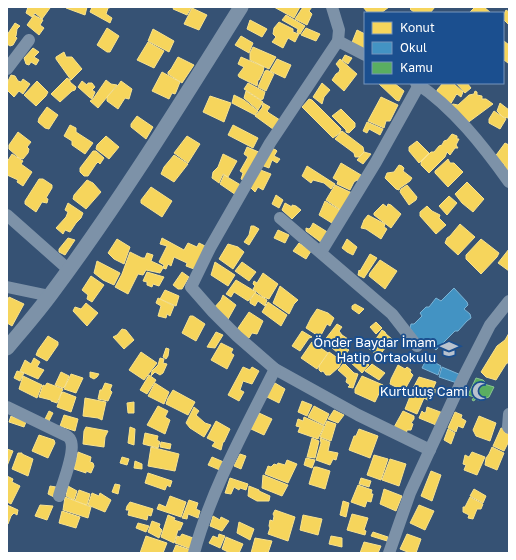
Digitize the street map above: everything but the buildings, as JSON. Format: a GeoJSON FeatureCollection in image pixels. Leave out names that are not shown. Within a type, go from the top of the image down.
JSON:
{"type":"FeatureCollection","features":[{"type":"Feature","properties":{"kind":"street"},"geometry":{"type":"LineString","coordinates":[[7,348],[50,296],[69,270],[150,152],[241,7]]}},
{"type":"Feature","properties":{"kind":"street"},"geometry":{"type":"LineString","coordinates":[[332,7],[339,30],[338,41],[270,143],[210,248],[191,287],[237,336],[275,369],[358,415],[430,450]]}},
{"type":"Feature","properties":{"kind":"street"},"geometry":{"type":"LineString","coordinates":[[7,69],[29,40]]}},
{"type":"Feature","properties":{"kind":"street"},"geometry":{"type":"LineString","coordinates":[[338,41],[364,54]]}},
{"type":"Feature","properties":{"kind":"street"},"geometry":{"type":"LineString","coordinates":[[321,252],[376,162],[418,84],[441,102],[461,123],[495,162],[509,182]]}},
{"type":"Feature","properties":{"kind":"street"},"geometry":{"type":"LineString","coordinates":[[7,215],[69,270]]}},
{"type":"Feature","properties":{"kind":"street"},"geometry":{"type":"LineString","coordinates":[[280,218],[392,314],[417,346]]}},
{"type":"Feature","properties":{"kind":"street"},"geometry":{"type":"LineString","coordinates":[[7,286],[50,296]]}},
{"type":"Feature","properties":{"kind":"street"},"geometry":{"type":"LineString","coordinates":[[389,553],[410,493],[464,376],[490,326],[509,301]]}},
{"type":"Feature","properties":{"kind":"street"},"geometry":{"type":"LineString","coordinates":[[194,553],[200,530],[233,454],[275,369]]}},
{"type":"Feature","properties":{"kind":"street"},"geometry":{"type":"LineString","coordinates":[[7,407],[65,435],[70,439],[72,446],[70,462],[59,496]]}},
{"type":"Feature","properties":{"kind":"street"},"geometry":{"type":"LineString","coordinates":[[509,414],[509,428]]}},
{"type":"Feature","properties":{"kind":"place","name":"Önder Baydar İmam Hatip Ortaokulu"},"geometry":{"type":"Point","coordinates":[449,349]}},
{"type":"Feature","properties":{"kind":"place","name":"Kurtuluş Cami"},"geometry":{"type":"Point","coordinates":[481,391]}}]}
